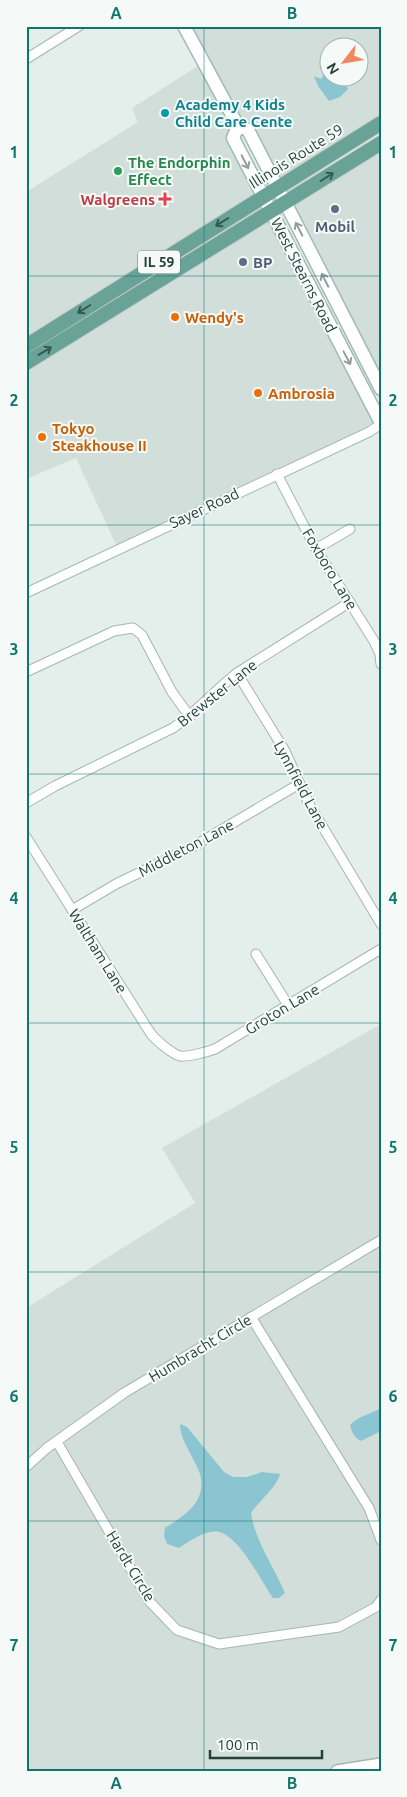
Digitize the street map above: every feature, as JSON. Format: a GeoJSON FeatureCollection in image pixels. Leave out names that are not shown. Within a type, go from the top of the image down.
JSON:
{"type":"FeatureCollection","features":[{"type":"Feature","properties":{"kind":"main road","name":"West Stearns Road"},"geometry":{"type":"LineString","coordinates":[[184,26],[238,126],[248,130],[381,389]]}},
{"type":"Feature","properties":{"kind":"main road","name":"Illinois Route 59"},"geometry":{"type":"LineString","coordinates":[[26,346],[381,123]]}},
{"type":"Feature","properties":{"kind":"main road","name":"West Stearns Road"},"geometry":{"type":"LineString","coordinates":[[238,126],[233,138],[381,424]]}},
{"type":"Feature","properties":{"kind":"main road","name":"IL 59"},"geometry":{"type":"LineString","coordinates":[[26,363],[381,143]]}},
{"type":"Feature","properties":{"kind":"street"},"geometry":{"type":"LineString","coordinates":[[26,59],[79,26]]}},
{"type":"Feature","properties":{"kind":"street","name":"Sayer Road"},"geometry":{"type":"LineString","coordinates":[[26,593],[369,432],[381,424]]}},
{"type":"Feature","properties":{"kind":"street","name":"Foxboro Lane"},"geometry":{"type":"LineString","coordinates":[[277,474],[316,549],[374,641],[380,654],[381,664]]}},
{"type":"Feature","properties":{"kind":"street"},"geometry":{"type":"LineString","coordinates":[[316,549],[350,529]]}},
{"type":"Feature","properties":{"kind":"street","name":"Brewster Lane"},"geometry":{"type":"LineString","coordinates":[[26,803],[55,786],[166,733],[190,717],[220,686],[237,673],[350,602]]}},
{"type":"Feature","properties":{"kind":"street"},"geometry":{"type":"LineString","coordinates":[[26,672],[114,630],[133,628],[142,635],[172,692],[190,717]]}},
{"type":"Feature","properties":{"kind":"street","name":"Lynnfield Lane"},"geometry":{"type":"LineString","coordinates":[[237,673],[285,751],[309,804],[381,924]]}},
{"type":"Feature","properties":{"kind":"street","name":"Middleton Lane"},"geometry":{"type":"LineString","coordinates":[[72,910],[116,884],[194,846],[299,784]]}},
{"type":"Feature","properties":{"kind":"street","name":"Waltham Lane"},"geometry":{"type":"LineString","coordinates":[[26,837],[150,1034],[159,1043],[179,1056]]}},
{"type":"Feature","properties":{"kind":"street","name":"Groton Lane"},"geometry":{"type":"LineString","coordinates":[[179,1056],[210,1051],[381,950]]}},
{"type":"Feature","properties":{"kind":"street"},"geometry":{"type":"LineString","coordinates":[[256,954],[288,1005]]}},
{"type":"Feature","properties":{"kind":"street","name":"Humbracht Circle"},"geometry":{"type":"LineString","coordinates":[[26,1467],[122,1394],[381,1240]]}},
{"type":"Feature","properties":{"kind":"street"},"geometry":{"type":"LineString","coordinates":[[251,1317],[369,1508],[381,1540]]}},
{"type":"Feature","properties":{"kind":"street","name":"Hardt Circle"},"geometry":{"type":"LineString","coordinates":[[57,1442],[150,1602],[177,1630],[219,1644],[339,1627],[376,1606],[381,1600]]}},
{"type":"Feature","properties":{"kind":"street"},"geometry":{"type":"LineString","coordinates":[[337,1771],[381,1764]]}},
{"type":"Feature","properties":{"kind":"shaded area"},"geometry":{"type":"Polygon","coordinates":[[[188,26],[381,26],[381,118],[271,188],[188,26]]]}},
{"type":"Feature","properties":{"kind":"shaded area"},"geometry":{"type":"Polygon","coordinates":[[[201,64],[266,191],[26,341],[26,192],[138,122],[132,108],[201,64]]]}},
{"type":"Feature","properties":{"kind":"shaded area"},"geometry":{"type":"Polygon","coordinates":[[[381,144],[381,401],[282,206],[381,144]]]}},
{"type":"Feature","properties":{"kind":"shaded area"},"geometry":{"type":"Polygon","coordinates":[[[274,209],[381,420],[117,547],[76,458],[26,479],[26,364],[274,209]]]}},
{"type":"Feature","properties":{"kind":"shaded area"},"geometry":{"type":"Polygon","coordinates":[[[381,1024],[381,1771],[26,1771],[26,1308],[195,1203],[162,1148],[381,1024]]]}},
{"type":"Feature","properties":{"kind":"water"},"geometry":{"type":"Polygon","coordinates":[[[314,76],[320,79],[320,88],[348,89],[340,97],[329,101],[318,86],[314,76]]]}},
{"type":"Feature","properties":{"kind":"water"},"geometry":{"type":"Polygon","coordinates":[[[381,1408],[381,1431],[361,1441],[354,1434],[350,1425],[361,1417],[381,1408]]]}},
{"type":"Feature","properties":{"kind":"water"},"geometry":{"type":"Polygon","coordinates":[[[180,1424],[187,1427],[224,1472],[233,1477],[247,1477],[262,1472],[280,1474],[272,1489],[251,1513],[256,1534],[285,1593],[279,1598],[273,1598],[235,1542],[219,1532],[209,1532],[198,1536],[179,1548],[167,1544],[164,1536],[165,1528],[193,1507],[200,1492],[201,1484],[199,1471],[183,1439],[180,1424]]]}},
{"type":"Feature","properties":{"kind":"place","name":"Academy 4 Kids Child Care Cente"},"geometry":{"type":"Point","coordinates":[165,113]}},
{"type":"Feature","properties":{"kind":"place","name":"The Endorphin Effect"},"geometry":{"type":"Point","coordinates":[118,171]}},
{"type":"Feature","properties":{"kind":"place","name":"Walgreens"},"geometry":{"type":"Point","coordinates":[165,199]}},
{"type":"Feature","properties":{"kind":"place","name":"Mobil"},"geometry":{"type":"Point","coordinates":[335,209]}},
{"type":"Feature","properties":{"kind":"place","name":"BP"},"geometry":{"type":"Point","coordinates":[243,262]}},
{"type":"Feature","properties":{"kind":"place","name":"Wendy's"},"geometry":{"type":"Point","coordinates":[175,317]}},
{"type":"Feature","properties":{"kind":"place","name":"Ambrosia"},"geometry":{"type":"Point","coordinates":[258,393]}},
{"type":"Feature","properties":{"kind":"place","name":"Tokyo Steakhouse II"},"geometry":{"type":"Point","coordinates":[42,437]}}]}
